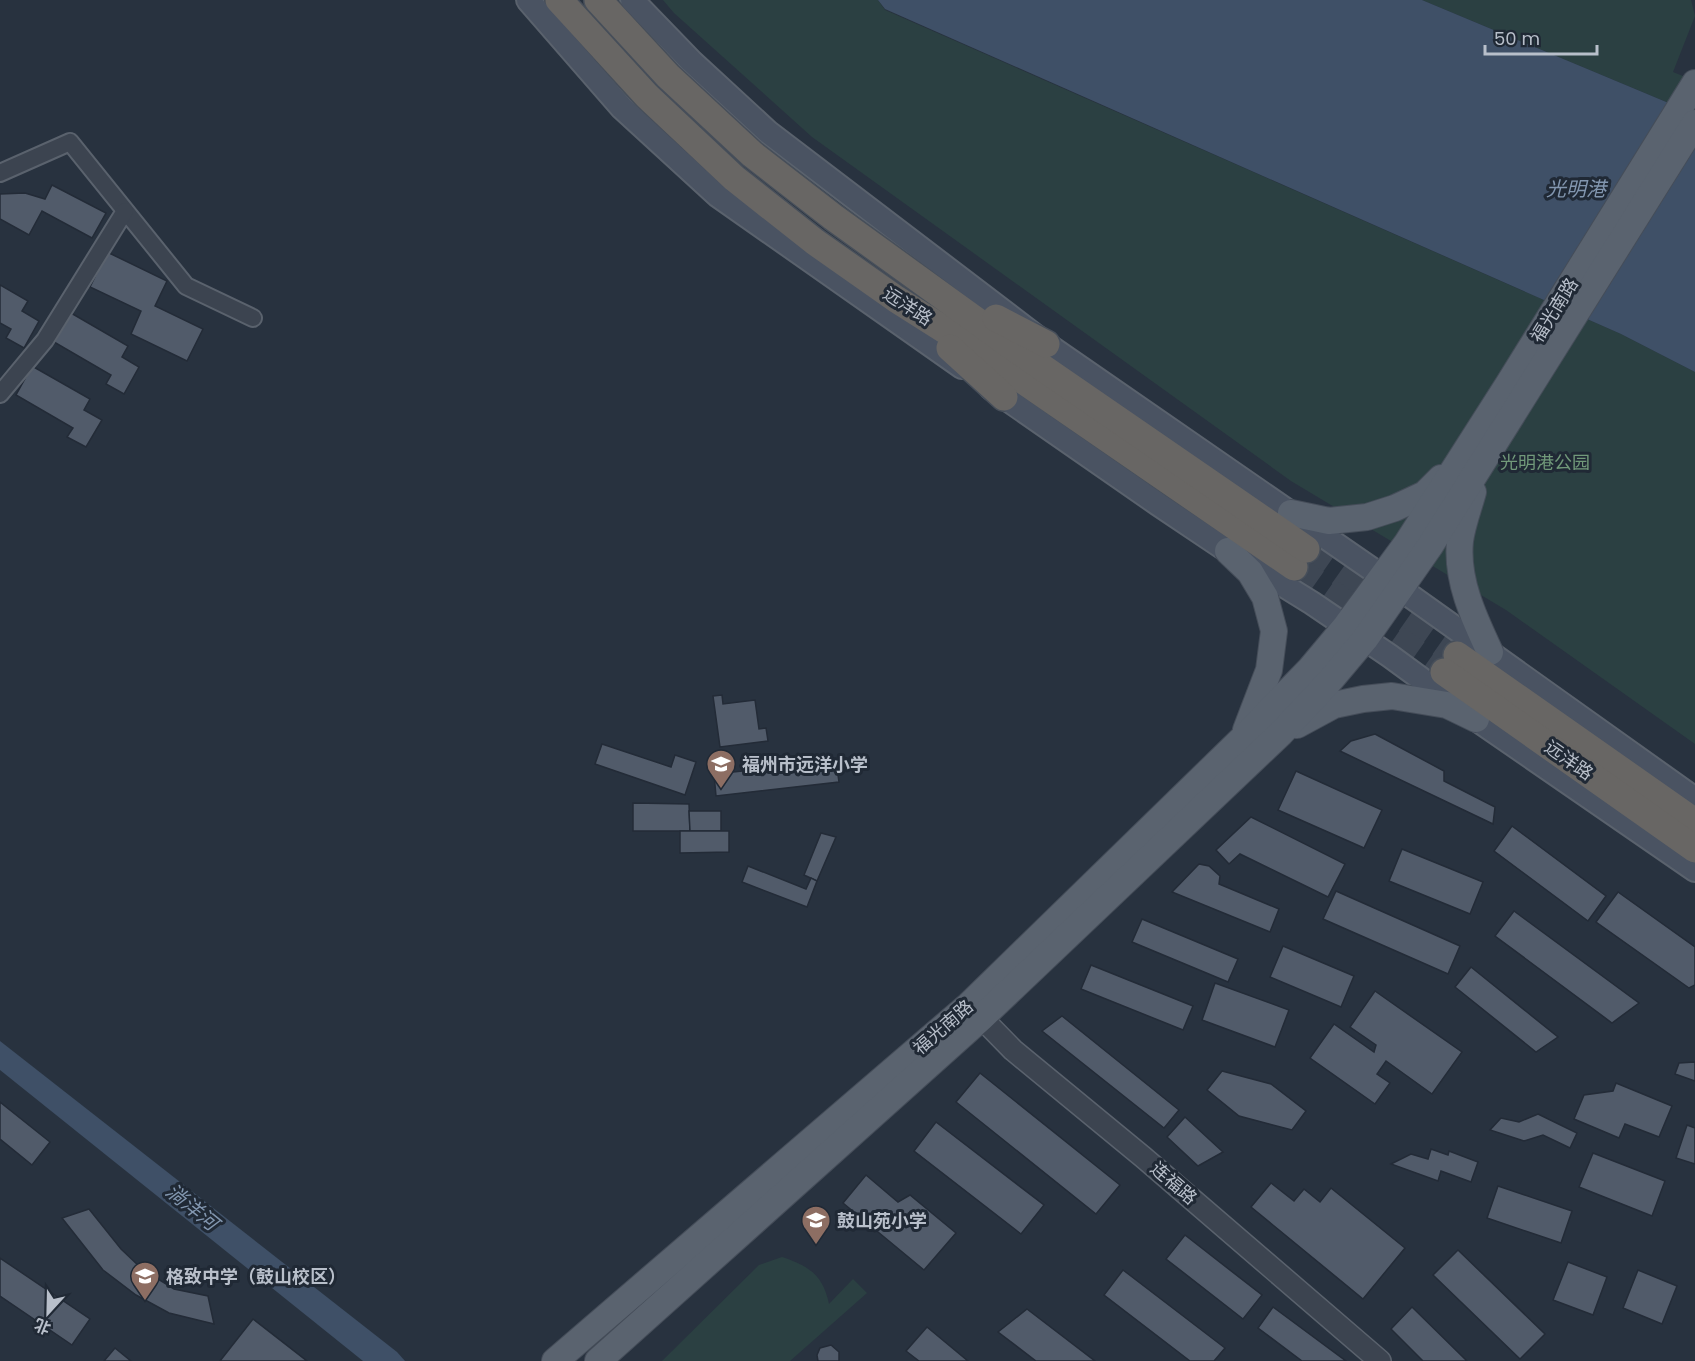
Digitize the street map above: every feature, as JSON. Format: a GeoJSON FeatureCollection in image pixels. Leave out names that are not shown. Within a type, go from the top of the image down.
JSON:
{"type":"FeatureCollection","features":[{"type":"Feature","properties":{"kind":"highway","name":"远洋路"},"geometry":{"type":"LineString","coordinates":[[559,0],[647,96],[734,178],[815,242],[896,299],[1300,558],[913,273],[833,217],[752,154],[668,76],[598,0]]}},
{"type":"Feature","properties":{"kind":"highway"},"geometry":{"type":"LineString","coordinates":[[913,273],[1046,344]]}},
{"type":"Feature","properties":{"kind":"highway"},"geometry":{"type":"LineString","coordinates":[[896,299],[1004,397]]}},
{"type":"Feature","properties":{"kind":"highway","name":"远洋路"},"geometry":{"type":"LineString","coordinates":[[1695,822],[1450,663],[1695,849]]}},
{"type":"Feature","properties":{"kind":"main road"},"geometry":{"type":"LineString","coordinates":[[528,0],[622,108],[717,195],[1004,397],[1228,551],[1355,632],[1695,870]]}},
{"type":"Feature","properties":{"kind":"main road"},"geometry":{"type":"LineString","coordinates":[[632,0],[691,61],[768,132],[1046,344],[1490,652],[1695,799]]}},
{"type":"Feature","properties":{"kind":"main road","name":"福光南路"},"geometry":{"type":"LineString","coordinates":[[598,1361],[975,1011],[1281,733],[1319,676],[1355,632],[1421,541],[1518,387],[1695,83]]}},
{"type":"Feature","properties":{"kind":"main road","name":"福光南路"},"geometry":{"type":"LineString","coordinates":[[1518,387],[1695,123]]}},
{"type":"Feature","properties":{"kind":"main road"},"geometry":{"type":"LineString","coordinates":[[1291,513],[1329,521],[1377,514],[1425,494],[1470,464]]}},
{"type":"Feature","properties":{"kind":"main road"},"geometry":{"type":"LineString","coordinates":[[1470,464],[1460,541],[1462,574],[1471,611],[1490,652]]}},
{"type":"Feature","properties":{"kind":"main road"},"geometry":{"type":"LineString","coordinates":[[1228,551],[1250,572],[1265,597],[1274,631],[1269,670],[1243,738]]}},
{"type":"Feature","properties":{"kind":"main road","name":"福光南路"},"geometry":{"type":"LineString","coordinates":[[555,1361],[975,1011],[1243,738],[1319,676]]}},
{"type":"Feature","properties":{"kind":"main road"},"geometry":{"type":"LineString","coordinates":[[1281,733],[1334,705],[1392,696],[1447,705],[1476,718]]}},
{"type":"Feature","properties":{"kind":"street"},"geometry":{"type":"LineString","coordinates":[[0,173],[70,142],[186,286],[253,318]]}},
{"type":"Feature","properties":{"kind":"street"},"geometry":{"type":"LineString","coordinates":[[0,394],[45,339],[125,211]]}},
{"type":"Feature","properties":{"kind":"street","name":"连福路"},"geometry":{"type":"LineString","coordinates":[[975,1011],[1013,1050],[1143,1157],[1380,1361]]}},
{"type":"Feature","properties":{"kind":"green space","name":"光明港公园"},"geometry":{"type":"Polygon","coordinates":[[[663,0],[878,0],[885,10],[1621,334],[1695,372],[1695,744],[1506,610],[1291,481],[812,137],[674,13],[663,0]]]}},
{"type":"Feature","properties":{"kind":"green space"},"geometry":{"type":"Polygon","coordinates":[[[1422,0],[1691,0],[1695,16],[1673,72],[1695,81],[1695,114],[1422,0]]]}},
{"type":"Feature","properties":{"kind":"green space"},"geometry":{"type":"Polygon","coordinates":[[[782,1257],[807,1268],[819,1279],[829,1304],[853,1279],[867,1293],[790,1361],[662,1361],[759,1265],[782,1257]]]}},
{"type":"Feature","properties":{"kind":"water","name":"光明港"},"geometry":{"type":"Polygon","coordinates":[[[878,0],[1422,0],[1695,114],[1695,372],[1621,334],[885,9],[878,0]]]}},
{"type":"Feature","properties":{"kind":"water","name":"淌洋河"},"geometry":{"type":"Polygon","coordinates":[[[0,1041],[397,1352],[405,1361],[363,1361],[0,1070],[0,1041]]]}},
{"type":"Feature","properties":{"kind":"building"},"geometry":{"type":"Polygon","coordinates":[[[52,185],[106,213],[92,238],[42,211],[29,235],[0,219],[0,194],[25,193],[45,199],[52,185]]]}},
{"type":"Feature","properties":{"kind":"building"},"geometry":{"type":"Polygon","coordinates":[[[107,252],[167,281],[155,306],[203,329],[187,361],[131,334],[141,311],[90,287],[107,252]]]}},
{"type":"Feature","properties":{"kind":"building"},"geometry":{"type":"Polygon","coordinates":[[[0,285],[28,301],[22,311],[39,321],[24,348],[6,338],[11,329],[0,323],[0,285]]]}},
{"type":"Feature","properties":{"kind":"building"},"geometry":{"type":"Polygon","coordinates":[[[71,313],[128,346],[122,357],[139,367],[124,394],[106,384],[111,375],[54,342],[71,313]]]}},
{"type":"Feature","properties":{"kind":"building"},"geometry":{"type":"Polygon","coordinates":[[[32,366],[90,399],[84,410],[102,420],[86,447],[67,437],[73,428],[16,395],[32,366]]]}},
{"type":"Feature","properties":{"kind":"building"},"geometry":{"type":"Polygon","coordinates":[[[722,695],[723,704],[755,700],[759,729],[766,728],[768,741],[720,747],[713,696],[722,695]]]}},
{"type":"Feature","properties":{"kind":"building"},"geometry":{"type":"Polygon","coordinates":[[[1375,734],[1444,771],[1444,781],[1495,807],[1493,824],[1340,751],[1351,741],[1375,734]]]}},
{"type":"Feature","properties":{"kind":"building"},"geometry":{"type":"Polygon","coordinates":[[[602,744],[671,767],[675,755],[696,762],[685,795],[595,764],[602,744]]]}},
{"type":"Feature","properties":{"kind":"building"},"geometry":{"type":"Polygon","coordinates":[[[836,761],[839,782],[716,796],[714,774],[836,761]]]}},
{"type":"Feature","properties":{"kind":"building"},"geometry":{"type":"Polygon","coordinates":[[[1296,771],[1382,810],[1364,848],[1278,810],[1296,771]]]}},
{"type":"Feature","properties":{"kind":"building"},"geometry":{"type":"Polygon","coordinates":[[[633,803],[689,804],[690,831],[633,831],[633,803]]]}},
{"type":"Feature","properties":{"kind":"building"},"geometry":{"type":"Polygon","coordinates":[[[689,811],[721,811],[721,831],[690,831],[689,811]]]}},
{"type":"Feature","properties":{"kind":"building"},"geometry":{"type":"Polygon","coordinates":[[[1251,817],[1345,864],[1328,897],[1240,854],[1229,864],[1216,850],[1251,817]]]}},
{"type":"Feature","properties":{"kind":"building"},"geometry":{"type":"Polygon","coordinates":[[[1512,826],[1606,896],[1588,921],[1494,851],[1512,826]]]}},
{"type":"Feature","properties":{"kind":"building"},"geometry":{"type":"Polygon","coordinates":[[[680,831],[729,831],[729,852],[680,853],[680,831]]]}},
{"type":"Feature","properties":{"kind":"building"},"geometry":{"type":"Polygon","coordinates":[[[821,833],[836,837],[817,881],[804,875],[821,833]]]}},
{"type":"Feature","properties":{"kind":"building"},"geometry":{"type":"Polygon","coordinates":[[[1402,849],[1483,882],[1470,914],[1389,881],[1402,849]]]}},
{"type":"Feature","properties":{"kind":"building"},"geometry":{"type":"Polygon","coordinates":[[[1199,864],[1209,866],[1220,876],[1219,884],[1279,909],[1270,932],[1172,892],[1199,864]]]}},
{"type":"Feature","properties":{"kind":"building"},"geometry":{"type":"Polygon","coordinates":[[[748,866],[806,889],[811,878],[817,881],[807,907],[742,882],[748,866]]]}},
{"type":"Feature","properties":{"kind":"building"},"geometry":{"type":"Polygon","coordinates":[[[1336,891],[1460,946],[1448,974],[1323,919],[1336,891]]]}},
{"type":"Feature","properties":{"kind":"building"},"geometry":{"type":"Polygon","coordinates":[[[1618,892],[1695,947],[1695,985],[1689,988],[1596,922],[1618,892]]]}},
{"type":"Feature","properties":{"kind":"building"},"geometry":{"type":"Polygon","coordinates":[[[1514,911],[1639,1003],[1612,1023],[1495,936],[1514,911]]]}},
{"type":"Feature","properties":{"kind":"building"},"geometry":{"type":"Polygon","coordinates":[[[1142,919],[1238,959],[1228,982],[1132,942],[1142,919]]]}},
{"type":"Feature","properties":{"kind":"building"},"geometry":{"type":"Polygon","coordinates":[[[1283,946],[1354,976],[1341,1007],[1270,977],[1283,946]]]}},
{"type":"Feature","properties":{"kind":"building"},"geometry":{"type":"Polygon","coordinates":[[[1091,965],[1193,1006],[1183,1030],[1081,989],[1091,965]]]}},
{"type":"Feature","properties":{"kind":"building"},"geometry":{"type":"Polygon","coordinates":[[[1471,967],[1558,1037],[1536,1052],[1455,987],[1471,967]]]}},
{"type":"Feature","properties":{"kind":"building"},"geometry":{"type":"Polygon","coordinates":[[[1215,983],[1289,1010],[1275,1047],[1202,1020],[1215,983]]]}},
{"type":"Feature","properties":{"kind":"building"},"geometry":{"type":"Polygon","coordinates":[[[1375,991],[1462,1052],[1432,1094],[1386,1061],[1377,1074],[1390,1083],[1375,1104],[1310,1058],[1334,1024],[1374,1052],[1376,1045],[1350,1027],[1375,991]]]}},
{"type":"Feature","properties":{"kind":"building"},"geometry":{"type":"Polygon","coordinates":[[[1062,1016],[1179,1110],[1164,1128],[1042,1031],[1062,1016]]]}},
{"type":"Feature","properties":{"kind":"building"},"geometry":{"type":"Polygon","coordinates":[[[1695,1062],[1695,1081],[1675,1074],[1679,1063],[1695,1062]]]}},
{"type":"Feature","properties":{"kind":"building"},"geometry":{"type":"Polygon","coordinates":[[[1222,1071],[1271,1084],[1306,1111],[1292,1130],[1239,1116],[1207,1090],[1222,1071]]]}},
{"type":"Feature","properties":{"kind":"building"},"geometry":{"type":"Polygon","coordinates":[[[980,1073],[1120,1185],[1096,1214],[956,1102],[980,1073]]]}},
{"type":"Feature","properties":{"kind":"building"},"geometry":{"type":"Polygon","coordinates":[[[1616,1083],[1672,1106],[1659,1137],[1625,1124],[1619,1138],[1574,1119],[1584,1095],[1613,1091],[1616,1083]]]}},
{"type":"Feature","properties":{"kind":"building"},"geometry":{"type":"Polygon","coordinates":[[[0,1102],[50,1142],[32,1165],[0,1139],[0,1102]]]}},
{"type":"Feature","properties":{"kind":"building"},"geometry":{"type":"Polygon","coordinates":[[[1538,1114],[1577,1133],[1570,1148],[1543,1135],[1524,1141],[1490,1130],[1501,1118],[1519,1122],[1538,1114]]]}},
{"type":"Feature","properties":{"kind":"building"},"geometry":{"type":"Polygon","coordinates":[[[1185,1117],[1223,1152],[1198,1166],[1167,1137],[1185,1117]]]}},
{"type":"Feature","properties":{"kind":"building"},"geometry":{"type":"Polygon","coordinates":[[[936,1122],[1044,1205],[1021,1234],[914,1151],[936,1122]]]}},
{"type":"Feature","properties":{"kind":"building"},"geometry":{"type":"Polygon","coordinates":[[[1687,1125],[1695,1128],[1695,1164],[1676,1158],[1687,1125]]]}},
{"type":"Feature","properties":{"kind":"building"},"geometry":{"type":"Polygon","coordinates":[[[1431,1149],[1448,1155],[1449,1151],[1478,1162],[1471,1182],[1441,1171],[1438,1181],[1391,1164],[1411,1154],[1428,1159],[1431,1149]]]}},
{"type":"Feature","properties":{"kind":"building"},"geometry":{"type":"Polygon","coordinates":[[[1593,1153],[1665,1181],[1652,1216],[1579,1187],[1593,1153]]]}},
{"type":"Feature","properties":{"kind":"building"},"geometry":{"type":"Polygon","coordinates":[[[866,1175],[898,1202],[910,1195],[956,1233],[924,1270],[843,1203],[866,1175]]]}},
{"type":"Feature","properties":{"kind":"building"},"geometry":{"type":"Polygon","coordinates":[[[1271,1183],[1294,1201],[1304,1189],[1320,1202],[1331,1188],[1405,1248],[1363,1299],[1251,1207],[1271,1183]]]}},
{"type":"Feature","properties":{"kind":"building"},"geometry":{"type":"Polygon","coordinates":[[[1498,1186],[1572,1211],[1561,1243],[1487,1218],[1498,1186]]]}},
{"type":"Feature","properties":{"kind":"building"},"geometry":{"type":"Polygon","coordinates":[[[89,1209],[121,1249],[142,1269],[174,1289],[208,1296],[214,1324],[169,1313],[136,1295],[103,1270],[62,1218],[89,1209]]]}},
{"type":"Feature","properties":{"kind":"building"},"geometry":{"type":"Polygon","coordinates":[[[1185,1235],[1262,1295],[1243,1319],[1166,1259],[1185,1235]]]}},
{"type":"Feature","properties":{"kind":"building"},"geometry":{"type":"Polygon","coordinates":[[[1458,1250],[1545,1334],[1520,1359],[1433,1275],[1458,1250]]]}},
{"type":"Feature","properties":{"kind":"building"},"geometry":{"type":"Polygon","coordinates":[[[0,1258],[90,1319],[72,1345],[0,1296],[0,1258]]]}},
{"type":"Feature","properties":{"kind":"building"},"geometry":{"type":"Polygon","coordinates":[[[1568,1262],[1607,1277],[1593,1315],[1553,1300],[1568,1262]]]}},
{"type":"Feature","properties":{"kind":"building"},"geometry":{"type":"Polygon","coordinates":[[[1123,1270],[1225,1348],[1214,1361],[1190,1361],[1104,1295],[1123,1270]]]}},
{"type":"Feature","properties":{"kind":"building"},"geometry":{"type":"Polygon","coordinates":[[[1638,1270],[1677,1286],[1662,1324],[1623,1308],[1638,1270]]]}},
{"type":"Feature","properties":{"kind":"building"},"geometry":{"type":"Polygon","coordinates":[[[1273,1307],[1346,1361],[1302,1361],[1258,1328],[1273,1307]]]}},
{"type":"Feature","properties":{"kind":"building"},"geometry":{"type":"Polygon","coordinates":[[[1412,1307],[1467,1361],[1423,1361],[1391,1329],[1412,1307]]]}},
{"type":"Feature","properties":{"kind":"building"},"geometry":{"type":"Polygon","coordinates":[[[1027,1309],[1095,1361],[1036,1361],[998,1332],[1027,1309]]]}},
{"type":"Feature","properties":{"kind":"building"},"geometry":{"type":"Polygon","coordinates":[[[253,1319],[307,1361],[220,1361],[253,1319]]]}},
{"type":"Feature","properties":{"kind":"building"},"geometry":{"type":"Polygon","coordinates":[[[927,1327],[968,1361],[919,1361],[906,1351],[927,1327]]]}},
{"type":"Feature","properties":{"kind":"building"},"geometry":{"type":"Polygon","coordinates":[[[831,1345],[839,1352],[839,1361],[818,1361],[817,1355],[820,1348],[831,1345]]]}},
{"type":"Feature","properties":{"kind":"building"},"geometry":{"type":"Polygon","coordinates":[[[115,1348],[131,1361],[104,1361],[115,1348]]]}},
{"type":"Feature","properties":{"kind":"tunnel"},"geometry":{"type":"LineString","coordinates":[[1306,549],[1457,655]]}},
{"type":"Feature","properties":{"kind":"tunnel"},"geometry":{"type":"LineString","coordinates":[[1294,567],[1444,672]]}},
{"type":"Feature","properties":{"kind":"place","name":"福州市远洋小学"},"geometry":{"type":"Point","coordinates":[721,790]}},
{"type":"Feature","properties":{"kind":"place","name":"鼓山苑小学"},"geometry":{"type":"Point","coordinates":[816,1246]}},
{"type":"Feature","properties":{"kind":"place","name":"格致中学（鼓山校区）"},"geometry":{"type":"Point","coordinates":[145,1302]}}]}
